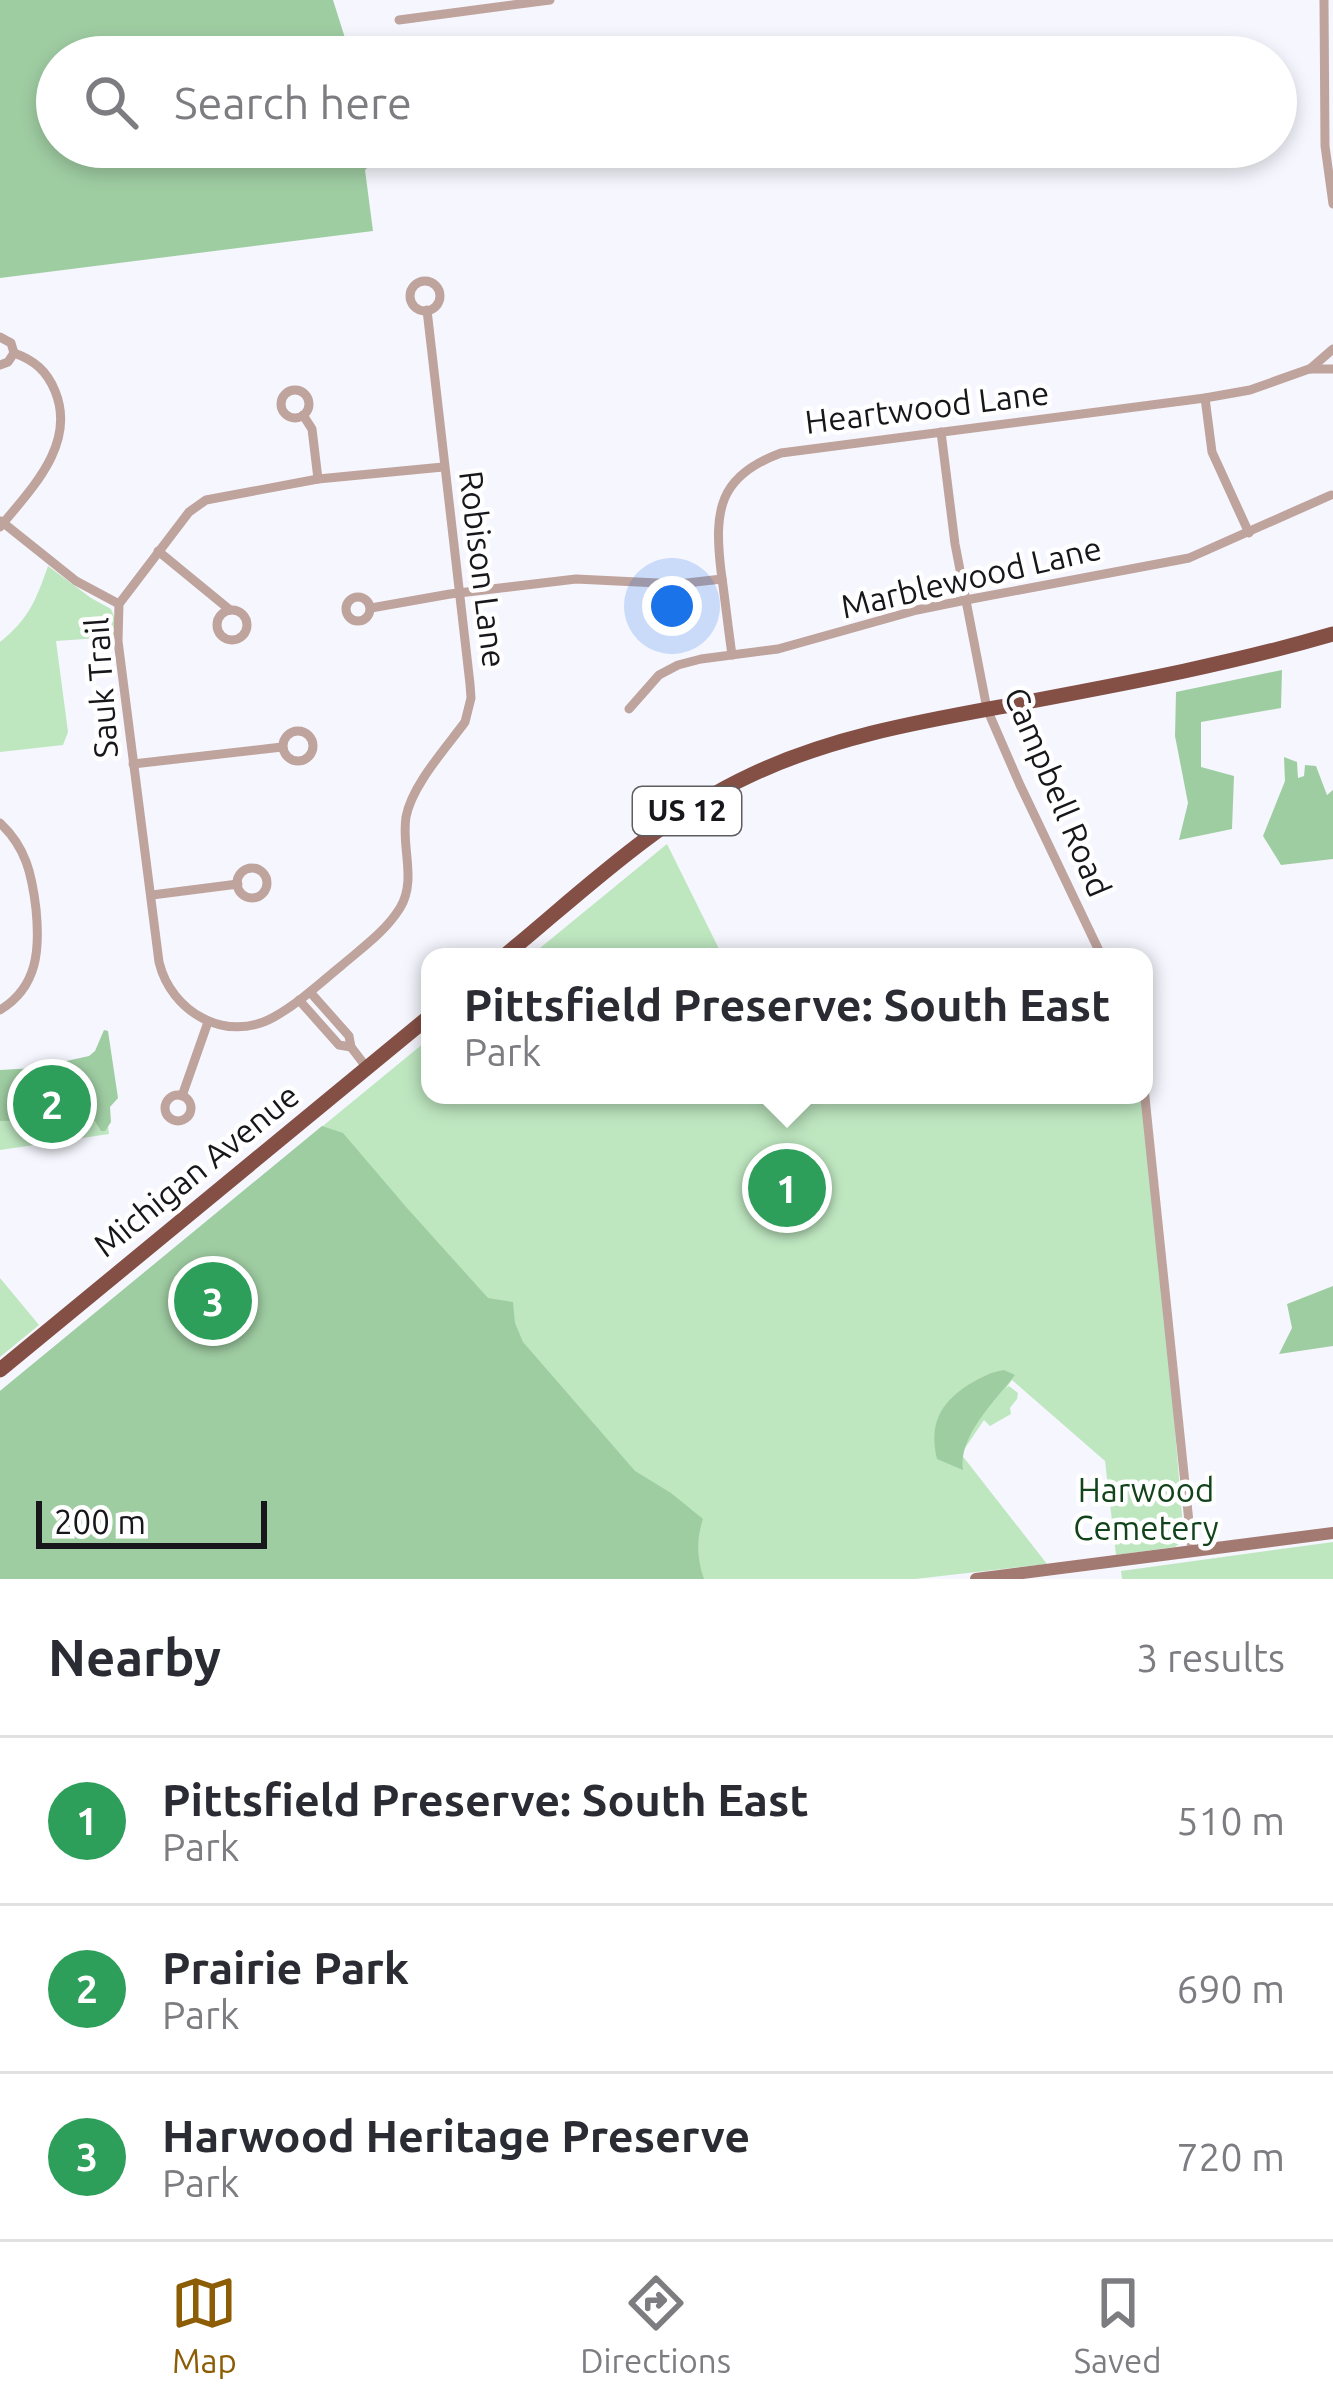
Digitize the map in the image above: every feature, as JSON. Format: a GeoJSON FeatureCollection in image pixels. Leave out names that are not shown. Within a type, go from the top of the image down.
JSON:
{"type":"FeatureCollection","features":[{"type":"Feature","properties":{"kind":"highway","name":"US 12"},"geometry":{"type":"LineString","coordinates":[[513,948],[687,811],[796,755],[864,734],[1209,667],[1333,634]]}},
{"type":"Feature","properties":{"kind":"highway","name":"Michigan Avenue"},"geometry":{"type":"LineString","coordinates":[[0,1370],[421,1023]]}},
{"type":"Feature","properties":{"kind":"main road"},"geometry":{"type":"LineString","coordinates":[[976,1579],[1333,1533]]}},
{"type":"Feature","properties":{"kind":"street"},"geometry":{"type":"LineString","coordinates":[[414,0],[416,17]]}},
{"type":"Feature","properties":{"kind":"street"},"geometry":{"type":"LineString","coordinates":[[400,20],[550,0]]}},
{"type":"Feature","properties":{"kind":"street"},"geometry":{"type":"LineString","coordinates":[[1324,0],[1324,129],[1333,204]]}},
{"type":"Feature","properties":{"kind":"street","name":"Robison Lane"},"geometry":{"type":"LineString","coordinates":[[310,992],[387,927],[404,902],[408,887],[406,818],[413,796],[469,710],[470,684],[427,310]]}},
{"type":"Feature","properties":{"kind":"street"},"geometry":{"type":"LineString","coordinates":[[0,337],[11,343],[14,353]]}},
{"type":"Feature","properties":{"kind":"street","name":"Heartwood Lane"},"geometry":{"type":"LineString","coordinates":[[1310,369],[1333,350]]}},
{"type":"Feature","properties":{"kind":"street"},"geometry":{"type":"LineString","coordinates":[[0,365],[14,353]]}},
{"type":"Feature","properties":{"kind":"street"},"geometry":{"type":"LineString","coordinates":[[14,353],[35,362],[50,381],[58,396],[62,430],[48,464],[1,523],[76,580],[119,604]]}},
{"type":"Feature","properties":{"kind":"street","name":"Heartwood Lane"},"geometry":{"type":"LineString","coordinates":[[732,655],[717,534],[719,512],[728,491],[759,461],[781,453],[1205,398],[1250,390],[1310,369],[1333,369]]}},
{"type":"Feature","properties":{"kind":"street"},"geometry":{"type":"LineString","coordinates":[[1205,398],[1212,452],[1249,532]]}},
{"type":"Feature","properties":{"kind":"street"},"geometry":{"type":"LineString","coordinates":[[303,415],[311,429],[318,479]]}},
{"type":"Feature","properties":{"kind":"street","name":"Campbell Road"},"geometry":{"type":"LineString","coordinates":[[941,432],[987,709],[1098,948]]}},
{"type":"Feature","properties":{"kind":"street","name":"Sauk Trail"},"geometry":{"type":"LineString","coordinates":[[208,1022],[183,1006],[163,978],[118,641],[119,604],[189,512],[206,500],[318,479],[443,467]]}},
{"type":"Feature","properties":{"kind":"street","name":"Marblewood Lane"},"geometry":{"type":"LineString","coordinates":[[629,709],[659,675],[678,665],[811,641],[917,610],[1189,558],[1331,495]]}},
{"type":"Feature","properties":{"kind":"street"},"geometry":{"type":"LineString","coordinates":[[158,551],[230,610]]}},
{"type":"Feature","properties":{"kind":"street"},"geometry":{"type":"LineString","coordinates":[[371,608],[576,579],[678,584],[722,579]]}},
{"type":"Feature","properties":{"kind":"street"},"geometry":{"type":"LineString","coordinates":[[133,764],[282,747]]}},
{"type":"Feature","properties":{"kind":"street"},"geometry":{"type":"LineString","coordinates":[[0,823],[28,863],[39,943],[35,970],[26,987],[0,1010]]}},
{"type":"Feature","properties":{"kind":"street"},"geometry":{"type":"LineString","coordinates":[[152,896],[238,884]]}},
{"type":"Feature","properties":{"kind":"street"},"geometry":{"type":"LineString","coordinates":[[182,1096],[208,1022],[256,1024],[310,992],[349,1036],[351,1047],[367,1067]]}},
{"type":"Feature","properties":{"kind":"street"},"geometry":{"type":"LineString","coordinates":[[299,1000],[339,1046],[351,1047]]}},
{"type":"Feature","properties":{"kind":"street"},"geometry":{"type":"LineString","coordinates":[[1146,1104],[1192,1551]]}},
{"type":"Feature","properties":{"kind":"green space"},"geometry":{"type":"Polygon","coordinates":[[[0,0],[333,0],[344,36],[36,36],[36,168],[367,168],[373,231],[0,278],[0,0]]]}},
{"type":"Feature","properties":{"kind":"green space"},"geometry":{"type":"Polygon","coordinates":[[[48,566],[111,609],[114,637],[56,641],[68,732],[63,745],[0,752],[0,642],[30,608],[48,566]]]}},
{"type":"Feature","properties":{"kind":"green space"},"geometry":{"type":"Polygon","coordinates":[[[1282,670],[1281,708],[1201,722],[1201,767],[1234,776],[1232,829],[1179,840],[1188,803],[1175,736],[1176,692],[1282,670]]]}},
{"type":"Feature","properties":{"kind":"green space"},"geometry":{"type":"Polygon","coordinates":[[[1284,757],[1297,762],[1298,778],[1304,776],[1305,765],[1316,766],[1327,795],[1333,790],[1333,859],[1281,865],[1263,836],[1285,781],[1284,757]]]}},
{"type":"Feature","properties":{"kind":"green space"},"geometry":{"type":"Polygon","coordinates":[[[667,844],[719,948],[540,948],[667,844]]]}},
{"type":"Feature","properties":{"kind":"green space"},"geometry":{"type":"Polygon","coordinates":[[[104,1030],[108,1031],[118,1098],[110,1107],[111,1122],[105,1131],[86,1119],[0,1121],[0,1070],[89,1056],[104,1030]]]}},
{"type":"Feature","properties":{"kind":"green space","name":"Harwood Cemetery"},"geometry":{"type":"Polygon","coordinates":[[[421,1045],[421,1104],[1142,1104],[1184,1540],[1175,1547],[1116,1555],[1105,1461],[1012,1380],[1006,1388],[1018,1393],[1011,1414],[990,1426],[984,1420],[961,1454],[1047,1564],[915,1579],[19,1579],[0,1391],[421,1045]]]}},
{"type":"Feature","properties":{"kind":"green space"},"geometry":{"type":"Polygon","coordinates":[[[100,1064],[109,1134],[0,1150],[0,1074],[100,1064]]]}},
{"type":"Feature","properties":{"kind":"green space"},"geometry":{"type":"Polygon","coordinates":[[[322,1126],[343,1133],[488,1298],[513,1302],[523,1342],[635,1471],[703,1519],[698,1549],[704,1579],[0,1579],[0,1391],[322,1126]]]}},
{"type":"Feature","properties":{"kind":"green space"},"geometry":{"type":"Polygon","coordinates":[[[0,1278],[39,1325],[0,1357],[0,1278]]]}},
{"type":"Feature","properties":{"kind":"green space"},"geometry":{"type":"Polygon","coordinates":[[[1333,1286],[1333,1346],[1279,1354],[1292,1328],[1287,1304],[1333,1286]]]}},
{"type":"Feature","properties":{"kind":"green space"},"geometry":{"type":"Polygon","coordinates":[[[1004,1370],[1015,1375],[972,1432],[963,1470],[937,1459],[934,1436],[943,1408],[968,1385],[1004,1370]]]}},
{"type":"Feature","properties":{"kind":"green space"},"geometry":{"type":"Polygon","coordinates":[[[1333,1542],[1333,1579],[1122,1579],[1121,1571],[1333,1542]]]}},
{"type":"Feature","properties":{"kind":"place","name":"Prairie Park"},"geometry":{"type":"Point","coordinates":[52,1104]}},
{"type":"Feature","properties":{"kind":"place","name":"Pittsfield Preserve: South East"},"geometry":{"type":"Point","coordinates":[787,1188]}},
{"type":"Feature","properties":{"kind":"place","name":"Harwood Heritage Preserve"},"geometry":{"type":"Point","coordinates":[213,1301]}}]}
